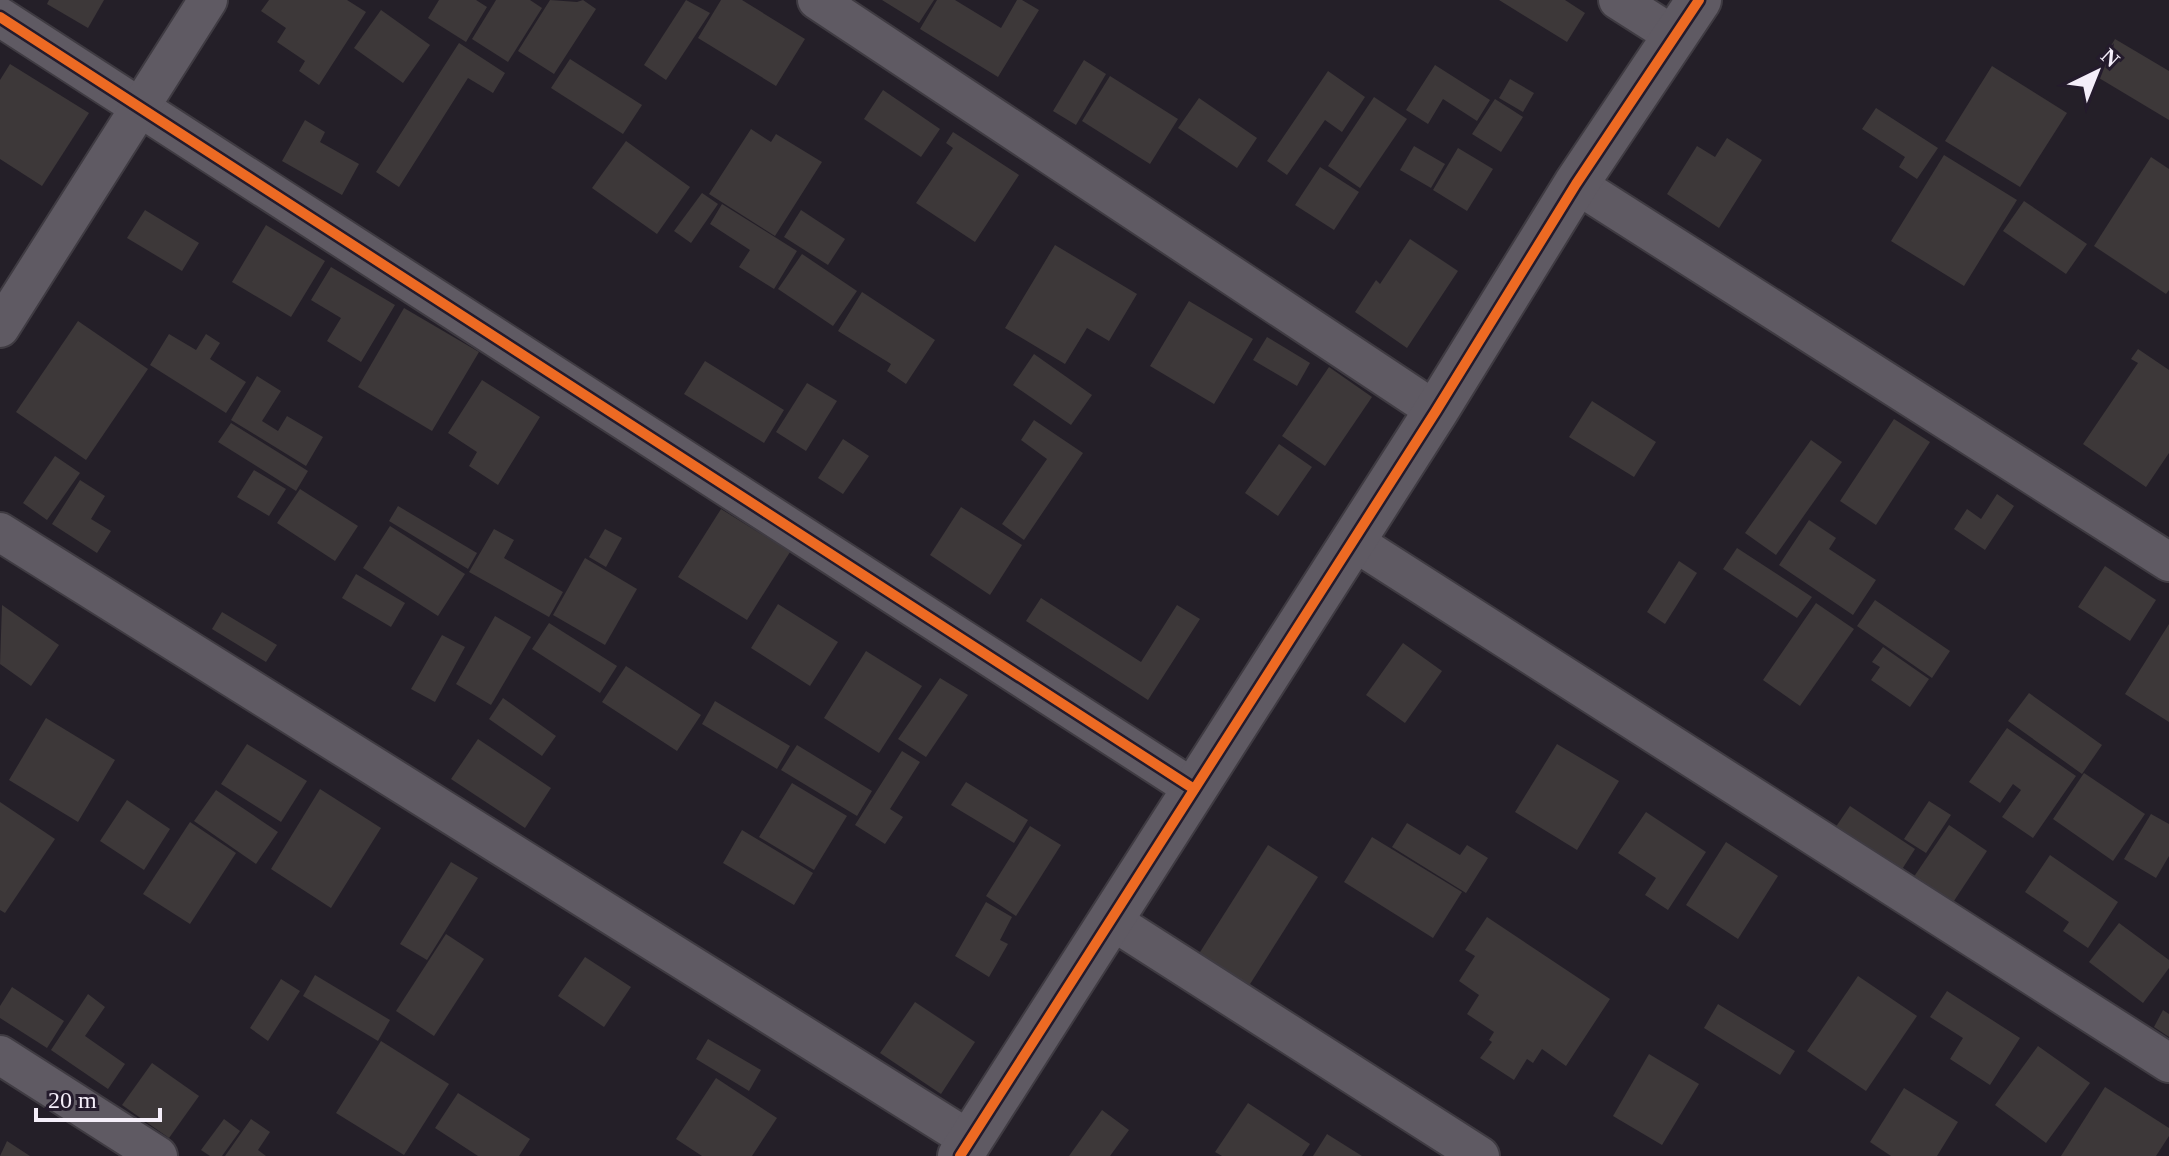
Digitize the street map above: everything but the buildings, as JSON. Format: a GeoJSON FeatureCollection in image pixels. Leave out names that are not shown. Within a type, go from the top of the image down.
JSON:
{"type":"FeatureCollection","features":[{"type":"Feature","properties":{"kind":"street"},"geometry":{"type":"LineString","coordinates":[[0,328],[208,0]]}},
{"type":"Feature","properties":{"kind":"street"},"geometry":{"type":"LineString","coordinates":[[817,0],[1436,411]]}},
{"type":"Feature","properties":{"kind":"street"},"geometry":{"type":"LineString","coordinates":[[1618,0],[1676,37]]}},
{"type":"Feature","properties":{"kind":"street"},"geometry":{"type":"LineString","coordinates":[[0,532],[965,1148],[1436,411],[1576,184],[1699,0]]}},
{"type":"Feature","properties":{"kind":"street"},"geometry":{"type":"LineString","coordinates":[[0,17],[1194,789]]}},
{"type":"Feature","properties":{"kind":"street"},"geometry":{"type":"LineString","coordinates":[[1576,184],[2169,562]]}},
{"type":"Feature","properties":{"kind":"street"},"geometry":{"type":"LineString","coordinates":[[1353,541],[2169,1063]]}},
{"type":"Feature","properties":{"kind":"street"},"geometry":{"type":"LineString","coordinates":[[1111,920],[1480,1156]]}},
{"type":"Feature","properties":{"kind":"street"},"geometry":{"type":"LineString","coordinates":[[0,1055],[158,1156]]}},
{"type":"Feature","properties":{"kind":"cycle path"},"geometry":{"type":"LineString","coordinates":[[960,1156],[1436,411],[1576,184],[1699,0]]}},
{"type":"Feature","properties":{"kind":"cycle path"},"geometry":{"type":"LineString","coordinates":[[0,17],[1194,789]]}}]}
